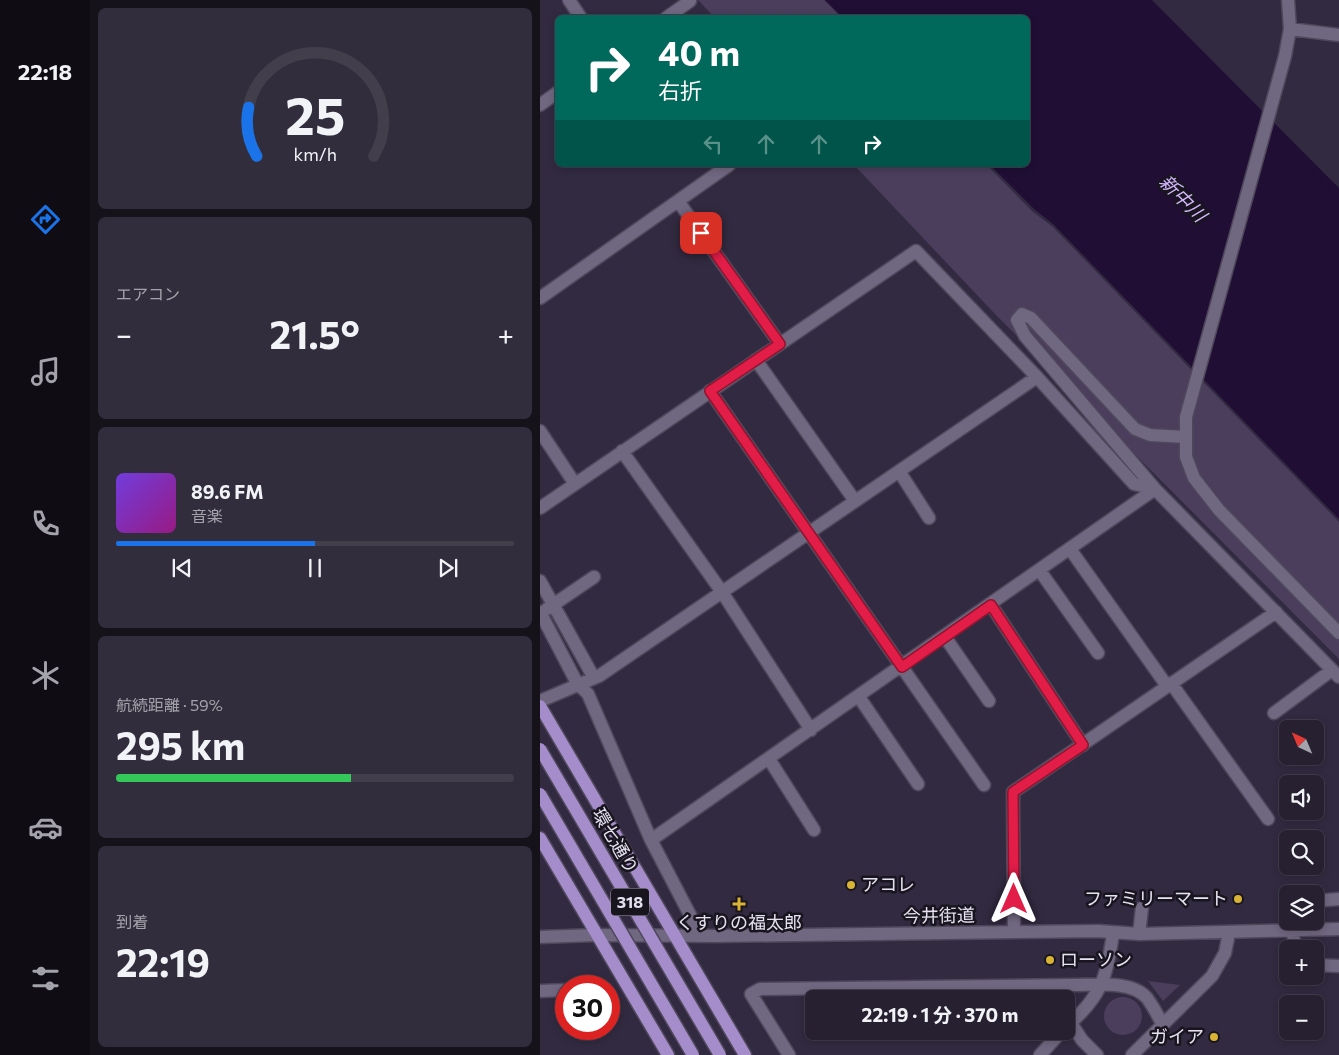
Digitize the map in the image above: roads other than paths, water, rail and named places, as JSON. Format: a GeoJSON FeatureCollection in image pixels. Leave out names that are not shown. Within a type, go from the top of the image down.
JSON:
{"type":"FeatureCollection","features":[{"type":"Feature","properties":{"kind":"main road"},"geometry":{"type":"LineString","coordinates":[[540,706],[745,1055]]}},
{"type":"Feature","properties":{"kind":"main road","name":"環七通り"},"geometry":{"type":"LineString","coordinates":[[540,749],[720,1055]]}},
{"type":"Feature","properties":{"kind":"main road","name":"318"},"geometry":{"type":"LineString","coordinates":[[540,794],[693,1055]]}},
{"type":"Feature","properties":{"kind":"main road"},"geometry":{"type":"LineString","coordinates":[[540,838],[668,1055]]}},
{"type":"Feature","properties":{"kind":"street"},"geometry":{"type":"LineString","coordinates":[[569,0],[580,15]]}},
{"type":"Feature","properties":{"kind":"street"},"geometry":{"type":"LineString","coordinates":[[1288,0],[1290,28],[1285,56],[1186,417],[1186,457],[1194,478],[1219,510],[1339,634]]}},
{"type":"Feature","properties":{"kind":"street"},"geometry":{"type":"LineString","coordinates":[[670,15],[690,1]]}},
{"type":"Feature","properties":{"kind":"street"},"geometry":{"type":"LineString","coordinates":[[1290,28],[1339,35]]}},
{"type":"Feature","properties":{"kind":"street"},"geometry":{"type":"LineString","coordinates":[[540,104],[555,94]]}},
{"type":"Feature","properties":{"kind":"street"},"geometry":{"type":"LineString","coordinates":[[540,298],[726,167]]}},
{"type":"Feature","properties":{"kind":"street"},"geometry":{"type":"LineString","coordinates":[[678,201],[780,344]]}},
{"type":"Feature","properties":{"kind":"street"},"geometry":{"type":"LineString","coordinates":[[540,508],[916,251],[1037,378],[1134,484],[1155,489]]}},
{"type":"Feature","properties":{"kind":"street"},"geometry":{"type":"LineString","coordinates":[[1185,437],[1150,434],[1135,430],[1031,318],[1022,314],[1017,320],[1025,336],[1155,489],[1336,674],[1274,713]]}},
{"type":"Feature","properties":{"kind":"street"},"geometry":{"type":"LineString","coordinates":[[756,360],[855,501]]}},
{"type":"Feature","properties":{"kind":"street"},"geometry":{"type":"LineString","coordinates":[[540,701],[577,683],[594,678],[1037,378]]}},
{"type":"Feature","properties":{"kind":"street"},"geometry":{"type":"LineString","coordinates":[[710,391],[984,785]]}},
{"type":"Feature","properties":{"kind":"street"},"geometry":{"type":"LineString","coordinates":[[540,431],[575,484]]}},
{"type":"Feature","properties":{"kind":"street"},"geometry":{"type":"LineString","coordinates":[[622,451],[722,592],[811,730]]}},
{"type":"Feature","properties":{"kind":"street"},"geometry":{"type":"LineString","coordinates":[[899,471],[929,518]]}},
{"type":"Feature","properties":{"kind":"street"},"geometry":{"type":"LineString","coordinates":[[651,840],[1040,571],[1155,489]]}},
{"type":"Feature","properties":{"kind":"street"},"geometry":{"type":"LineString","coordinates":[[1070,549],[1268,819]]}},
{"type":"Feature","properties":{"kind":"street"},"geometry":{"type":"LineString","coordinates":[[1040,571],[1098,654]]}},
{"type":"Feature","properties":{"kind":"street"},"geometry":{"type":"LineString","coordinates":[[594,577],[541,613],[577,683],[588,694],[651,840],[701,936]]}},
{"type":"Feature","properties":{"kind":"street"},"geometry":{"type":"LineString","coordinates":[[540,581],[594,678]]}},
{"type":"Feature","properties":{"kind":"street"},"geometry":{"type":"LineString","coordinates":[[991,605],[1083,745]]}},
{"type":"Feature","properties":{"kind":"street"},"geometry":{"type":"LineString","coordinates":[[1014,932],[1013,792],[1276,612]]}},
{"type":"Feature","properties":{"kind":"street"},"geometry":{"type":"LineString","coordinates":[[945,637],[989,701]]}},
{"type":"Feature","properties":{"kind":"street"},"geometry":{"type":"LineString","coordinates":[[859,697],[918,784]]}},
{"type":"Feature","properties":{"kind":"street"},"geometry":{"type":"LineString","coordinates":[[769,759],[814,830]]}},
{"type":"Feature","properties":{"kind":"street"},"geometry":{"type":"LineString","coordinates":[[1324,900],[1339,899]]}},
{"type":"Feature","properties":{"kind":"street"},"geometry":{"type":"LineString","coordinates":[[1139,934],[1142,908]]}},
{"type":"Feature","properties":{"kind":"street","name":"今井街道"},"geometry":{"type":"LineString","coordinates":[[540,937],[1014,932],[1229,933],[1279,928]]}},
{"type":"Feature","properties":{"kind":"street","name":"今井街道"},"geometry":{"type":"LineString","coordinates":[[1324,928],[1339,929]]}},
{"type":"Feature","properties":{"kind":"street"},"geometry":{"type":"LineString","coordinates":[[1075,1019],[1086,1009],[1102,986],[1109,965],[1113,933]]}},
{"type":"Feature","properties":{"kind":"street"},"geometry":{"type":"LineString","coordinates":[[1132,1055],[1212,976],[1225,953],[1229,933]]}},
{"type":"Feature","properties":{"kind":"street"},"geometry":{"type":"LineString","coordinates":[[1324,965],[1339,966]]}},
{"type":"Feature","properties":{"kind":"street"},"geometry":{"type":"LineString","coordinates":[[982,990],[1102,986],[1134,989],[1146,997],[1163,1025]]}},
{"type":"Feature","properties":{"kind":"street"},"geometry":{"type":"LineString","coordinates":[[540,991],[555,990]]}},
{"type":"Feature","properties":{"kind":"street"},"geometry":{"type":"LineString","coordinates":[[789,1055],[751,994],[760,990],[805,991]]}},
{"type":"Feature","properties":{"kind":"street"},"geometry":{"type":"LineString","coordinates":[[1075,1034],[1097,1055]]}},
{"type":"Feature","properties":{"kind":"street"},"geometry":{"type":"LineString","coordinates":[[1040,1055],[1054,1040]]}},
{"type":"Feature","properties":{"kind":"water","name":"新中川"},"geometry":{"type":"Polygon","coordinates":[[[825,0],[1152,0],[1339,188],[1339,519],[1053,224],[1034,209],[992,167],[1030,167],[1030,15],[840,15],[825,0]]]}},
{"type":"Feature","properties":{"kind":"place","name":"アコレ"},"geometry":{"type":"Point","coordinates":[851,885]}},
{"type":"Feature","properties":{"kind":"place","name":"ファミリーマート"},"geometry":{"type":"Point","coordinates":[1238,899]}},
{"type":"Feature","properties":{"kind":"place","name":"くすりの福太郎"},"geometry":{"type":"Point","coordinates":[739,904]}},
{"type":"Feature","properties":{"kind":"place","name":"ローソン"},"geometry":{"type":"Point","coordinates":[1050,960]}},
{"type":"Feature","properties":{"kind":"place","name":"ガイア"},"geometry":{"type":"Point","coordinates":[1214,1037]}}]}
